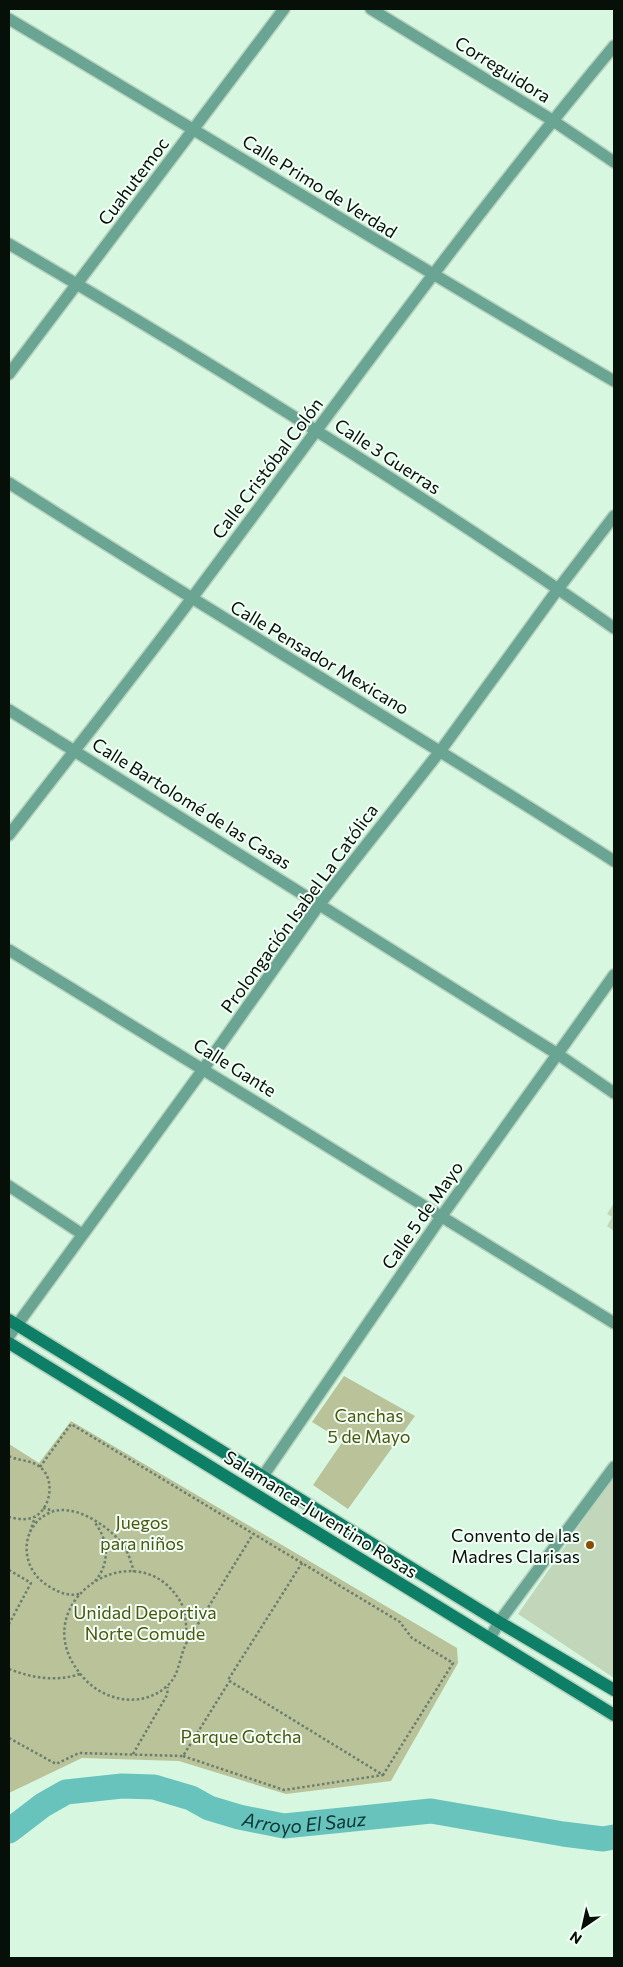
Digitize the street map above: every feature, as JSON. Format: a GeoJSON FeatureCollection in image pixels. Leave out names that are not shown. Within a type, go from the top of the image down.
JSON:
{"type":"FeatureCollection","features":[{"type":"Feature","properties":{"kind":"street","name":"Cuahutemoc"},"geometry":{"type":"LineString","coordinates":[[9,374],[284,9]]}},
{"type":"Feature","properties":{"kind":"street","name":"Correguidora"},"geometry":{"type":"LineString","coordinates":[[371,9],[552,120],[614,162]]}},
{"type":"Feature","properties":{"kind":"street","name":"Calle Primo de Verdad"},"geometry":{"type":"LineString","coordinates":[[9,20],[194,129],[434,276],[614,381]]}},
{"type":"Feature","properties":{"kind":"street","name":"Calle Cristóbal Colón"},"geometry":{"type":"LineString","coordinates":[[9,835],[191,599],[316,430],[552,120],[614,46]]}},
{"type":"Feature","properties":{"kind":"street","name":"Calle 3 Guerras"},"geometry":{"type":"LineString","coordinates":[[9,244],[316,430],[614,628]]}},
{"type":"Feature","properties":{"kind":"street","name":"Calle Pensador Mexicano"},"geometry":{"type":"LineString","coordinates":[[9,483],[191,599],[441,750],[614,861]]}},
{"type":"Feature","properties":{"kind":"street","name":"Prolongación Isabel La Católica"},"geometry":{"type":"LineString","coordinates":[[9,1336],[13,1322],[82,1234],[204,1068],[319,905],[441,750],[558,589],[614,516]]}},
{"type":"Feature","properties":{"kind":"street","name":"Calle Bartolomé de las Casas"},"geometry":{"type":"LineString","coordinates":[[9,710],[558,1055],[614,1093]]}},
{"type":"Feature","properties":{"kind":"street","name":"Calle Gante"},"geometry":{"type":"LineString","coordinates":[[9,950],[204,1068],[614,1323]]}},
{"type":"Feature","properties":{"kind":"street","name":"Calle 5 de Mayo"},"geometry":{"type":"LineString","coordinates":[[263,1476],[441,1217],[614,976]]}},
{"type":"Feature","properties":{"kind":"street"},"geometry":{"type":"LineString","coordinates":[[9,1186],[82,1234]]}},
{"type":"Feature","properties":{"kind":"street","name":"Salamanca-Juventino Rosas"},"geometry":{"type":"LineString","coordinates":[[13,1322],[499,1622],[614,1690]]}},
{"type":"Feature","properties":{"kind":"street","name":"Salamanca-Juventino Rosas"},"geometry":{"type":"LineString","coordinates":[[9,1343],[614,1715]]}},
{"type":"Feature","properties":{"kind":"street"},"geometry":{"type":"LineString","coordinates":[[490,1638],[499,1622],[614,1466]]}},
{"type":"Feature","properties":{"kind":"path"},"geometry":{"type":"LineString","coordinates":[[9,1738],[56,1764],[79,1752],[184,1756],[284,1790],[383,1775],[453,1663],[412,1638],[400,1622],[71,1424],[40,1467]]}},
{"type":"Feature","properties":{"kind":"path"},"geometry":{"type":"LineString","coordinates":[[10,1457],[27,1461],[40,1467],[45,1471],[50,1484],[48,1497],[43,1508],[35,1517],[29,1534],[26,1557],[30,1569],[52,1589],[64,1594],[79,1594]]}},
{"type":"Feature","properties":{"kind":"path"},"geometry":{"type":"LineString","coordinates":[[43,1508],[80,1514],[94,1521],[121,1542],[130,1558],[134,1572]]}},
{"type":"Feature","properties":{"kind":"path"},"geometry":{"type":"LineString","coordinates":[[29,1534],[48,1514],[56,1511]]}},
{"type":"Feature","properties":{"kind":"path"},"geometry":{"type":"LineString","coordinates":[[9,1517],[21,1519],[35,1517]]}},
{"type":"Feature","properties":{"kind":"path"},"geometry":{"type":"LineString","coordinates":[[92,1584],[104,1570],[106,1547],[103,1535],[94,1521]]}},
{"type":"Feature","properties":{"kind":"path"},"geometry":{"type":"LineString","coordinates":[[133,1754],[167,1696],[168,1686],[178,1670],[181,1653],[187,1642],[253,1534]]}},
{"type":"Feature","properties":{"kind":"path"},"geometry":{"type":"LineString","coordinates":[[184,1756],[230,1681],[228,1680],[302,1563]]}},
{"type":"Feature","properties":{"kind":"path"},"geometry":{"type":"LineString","coordinates":[[9,1570],[31,1583]]}},
{"type":"Feature","properties":{"kind":"path"},"geometry":{"type":"LineString","coordinates":[[168,1686],[150,1697],[133,1700],[114,1698],[92,1688],[70,1660],[65,1630],[69,1610],[79,1594],[109,1573],[143,1573],[158,1580],[172,1591],[181,1602],[187,1642]]}},
{"type":"Feature","properties":{"kind":"path"},"geometry":{"type":"LineString","coordinates":[[9,1624],[31,1583],[37,1576]]}},
{"type":"Feature","properties":{"kind":"path"},"geometry":{"type":"LineString","coordinates":[[9,1669],[37,1678],[66,1679],[80,1674]]}},
{"type":"Feature","properties":{"kind":"path"},"geometry":{"type":"LineString","coordinates":[[230,1681],[383,1775]]}},
{"type":"Feature","properties":{"kind":"green space","name":"Canchas 5 de Mayo"},"geometry":{"type":"Polygon","coordinates":[[[344,1376],[415,1416],[348,1509],[313,1485],[343,1441],[312,1422],[344,1376]]]}},
{"type":"Feature","properties":{"kind":"green space","name":"Unidad Deportiva Norte Comude"},"geometry":{"type":"Polygon","coordinates":[[[71,1421],[457,1648],[458,1663],[391,1781],[286,1794],[179,1761],[82,1758],[9,1793],[9,1444],[39,1463],[71,1421]]]}},
{"type":"Feature","properties":{"kind":"building"},"geometry":{"type":"Polygon","coordinates":[[[614,1203],[614,1231],[607,1226],[612,1217],[607,1214],[614,1203]]]}},
{"type":"Feature","properties":{"kind":"building","name":"Convento de las Madres Clarisas"},"geometry":{"type":"Polygon","coordinates":[[[614,1476],[614,1678],[518,1614],[614,1476]]]}},
{"type":"Feature","properties":{"kind":"waterway","name":"Arroyo El Sauz"},"geometry":{"type":"LineString","coordinates":[[9,1831],[43,1805],[66,1792],[122,1786],[154,1787],[191,1798],[209,1808],[239,1817],[284,1826],[431,1811],[563,1834],[603,1839],[614,1837]]}},
{"type":"Feature","properties":{"kind":"place","name":"Convento de las Madres Clarisas"},"geometry":{"type":"Point","coordinates":[590,1545]}},
{"type":"Feature","properties":{"kind":"park label","name":"Juegos para niños"},"geometry":{"type":"Point","coordinates":[142,1532]}},
{"type":"Feature","properties":{"kind":"park label","name":"Parque Gotcha"},"geometry":{"type":"Point","coordinates":[241,1736]}}]}
